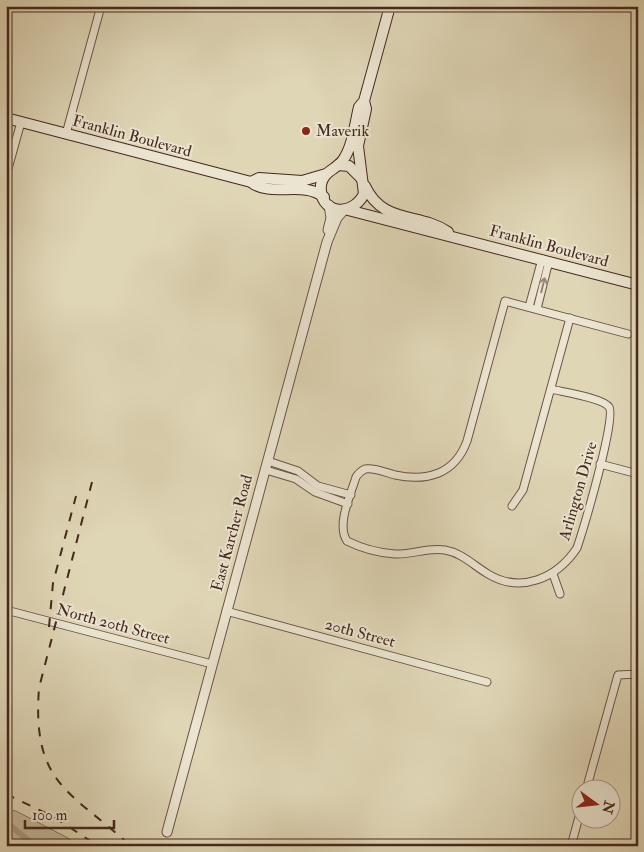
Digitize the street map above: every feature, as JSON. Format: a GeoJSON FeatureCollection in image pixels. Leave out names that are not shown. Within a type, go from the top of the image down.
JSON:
{"type":"FeatureCollection","features":[{"type":"Feature","properties":{"kind":"main road"},"geometry":{"type":"LineString","coordinates":[[338,165],[346,153],[359,107],[364,101],[390,6]]}},
{"type":"Feature","properties":{"kind":"main road"},"geometry":{"type":"LineString","coordinates":[[346,210],[361,200],[363,182],[358,146],[366,109],[364,101]]}},
{"type":"Feature","properties":{"kind":"main road","name":"Franklin Boulevard"},"geometry":{"type":"LineString","coordinates":[[6,118],[250,182],[258,188],[312,191],[326,201],[346,210],[638,285]]}},
{"type":"Feature","properties":{"kind":"main road","name":"Franklin Boulevard"},"geometry":{"type":"LineString","coordinates":[[250,182],[259,178],[302,181],[326,174],[338,165],[349,166],[363,182],[370,196],[383,208],[402,217],[443,229],[453,236]]}},
{"type":"Feature","properties":{"kind":"main road"},"geometry":{"type":"LineString","coordinates":[[326,174],[321,183],[326,201]]}},
{"type":"Feature","properties":{"kind":"street"},"geometry":{"type":"LineString","coordinates":[[66,134],[101,6]]}},
{"type":"Feature","properties":{"kind":"street"},"geometry":{"type":"LineString","coordinates":[[6,176],[21,122]]}},
{"type":"Feature","properties":{"kind":"street"},"geometry":{"type":"LineString","coordinates":[[326,201],[331,218],[326,238],[327,242]]}},
{"type":"Feature","properties":{"kind":"street"},"geometry":{"type":"LineString","coordinates":[[327,242],[337,218],[346,210]]}},
{"type":"Feature","properties":{"kind":"street","name":"East Karcher Road"},"geometry":{"type":"LineString","coordinates":[[167,832],[327,242]]}},
{"type":"Feature","properties":{"kind":"street"},"geometry":{"type":"LineString","coordinates":[[529,307],[546,260]]}},
{"type":"Feature","properties":{"kind":"street"},"geometry":{"type":"LineString","coordinates":[[537,309],[546,260]]}},
{"type":"Feature","properties":{"kind":"street","name":"Arlington Drive"},"geometry":{"type":"LineString","coordinates":[[551,388],[603,402],[611,408],[611,420],[577,548],[569,560],[553,574],[543,580],[519,583],[495,578],[463,556],[446,550],[436,549],[396,554],[347,541],[343,535],[350,495],[356,477],[365,469],[416,477],[443,472],[458,461],[463,454],[505,301],[628,334]]}},
{"type":"Feature","properties":{"kind":"street"},"geometry":{"type":"LineString","coordinates":[[512,506],[522,490],[570,318]]}},
{"type":"Feature","properties":{"kind":"street"},"geometry":{"type":"LineString","coordinates":[[600,464],[638,474]]}},
{"type":"Feature","properties":{"kind":"street"},"geometry":{"type":"LineString","coordinates":[[267,466],[298,471],[318,486],[350,495]]}},
{"type":"Feature","properties":{"kind":"street"},"geometry":{"type":"LineString","coordinates":[[267,466],[296,479],[316,492],[348,504]]}},
{"type":"Feature","properties":{"kind":"street"},"geometry":{"type":"LineString","coordinates":[[553,574],[560,594]]}},
{"type":"Feature","properties":{"kind":"street","name":"North 20th Street"},"geometry":{"type":"LineString","coordinates":[[6,610],[212,664]]}},
{"type":"Feature","properties":{"kind":"street","name":"20th Street"},"geometry":{"type":"LineString","coordinates":[[226,611],[487,682]]}},
{"type":"Feature","properties":{"kind":"street"},"geometry":{"type":"LineString","coordinates":[[589,780],[618,676],[622,673],[638,674]]}},
{"type":"Feature","properties":{"kind":"street"},"geometry":{"type":"LineString","coordinates":[[571,846],[575,830]]}},
{"type":"Feature","properties":{"kind":"street"},"geometry":{"type":"LineString","coordinates":[[635,846],[638,843]]}},
{"type":"Feature","properties":{"kind":"shaded area"},"geometry":{"type":"Polygon","coordinates":[[[6,810],[16,811],[68,838],[79,846],[6,846],[6,810]]]}},
{"type":"Feature","properties":{"kind":"waterway"},"geometry":{"type":"LineString","coordinates":[[6,822],[35,846]]}},
{"type":"Feature","properties":{"kind":"railway"},"geometry":{"type":"LineString","coordinates":[[92,482],[39,688],[38,720],[42,745],[49,765],[59,782],[73,797],[131,846]]}},
{"type":"Feature","properties":{"kind":"railway"},"geometry":{"type":"LineString","coordinates":[[49,627],[53,583],[76,496]]}},
{"type":"Feature","properties":{"kind":"railway"},"geometry":{"type":"LineString","coordinates":[[6,794],[54,817],[98,846]]}},
{"type":"Feature","properties":{"kind":"place","name":"Maverik"},"geometry":{"type":"Point","coordinates":[306,131]}}]}
